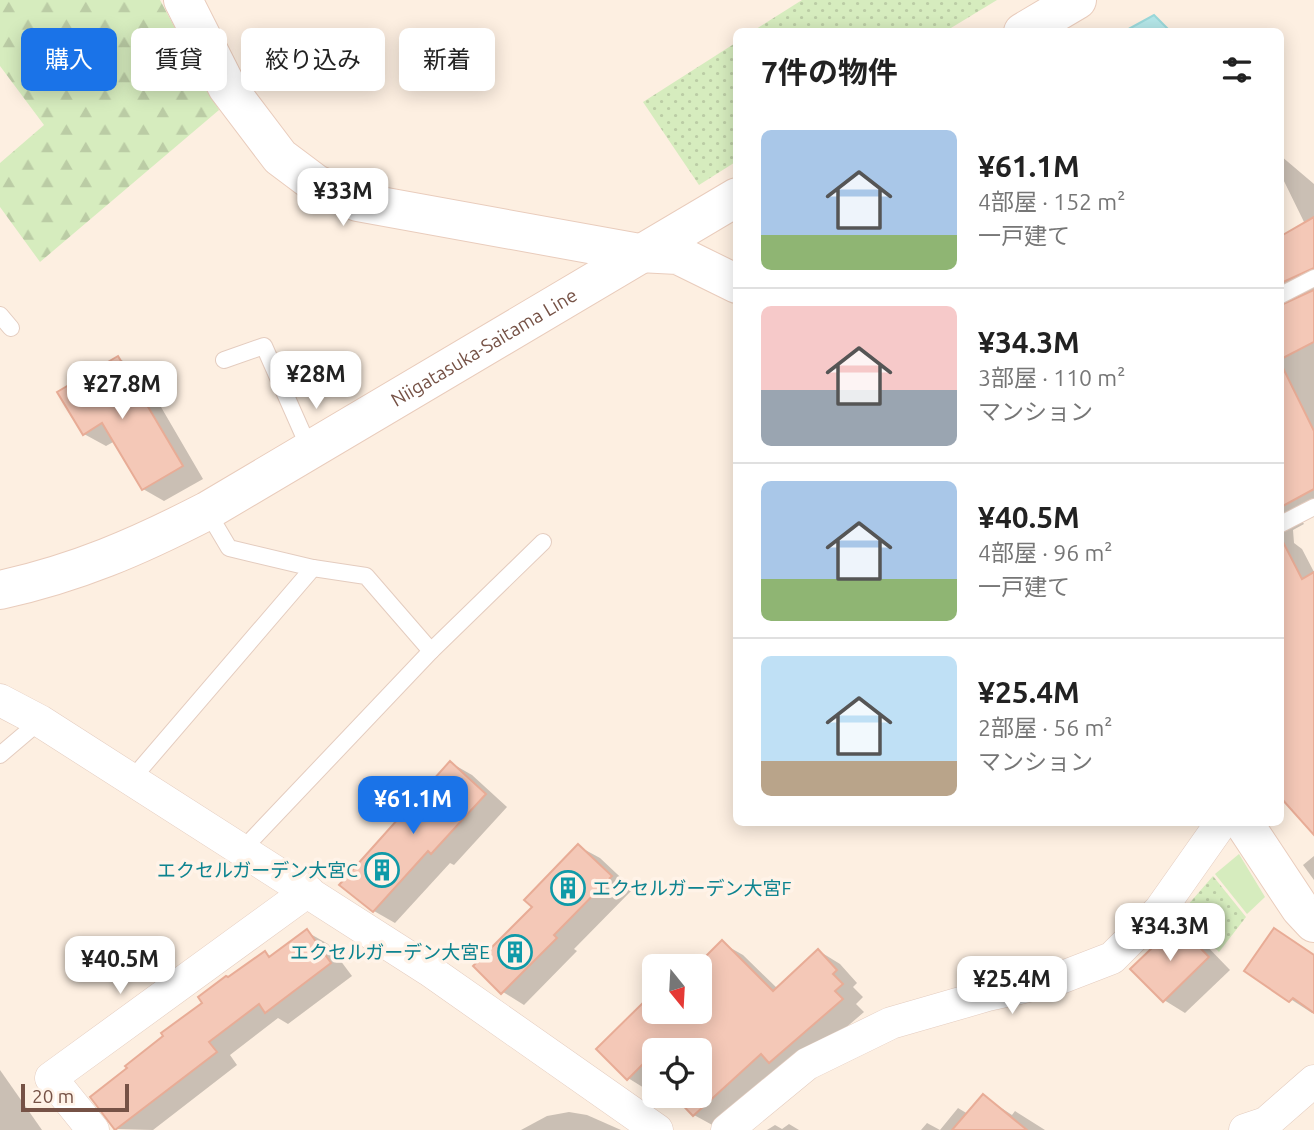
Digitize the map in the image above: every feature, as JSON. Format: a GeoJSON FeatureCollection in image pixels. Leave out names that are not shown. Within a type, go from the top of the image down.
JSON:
{"type":"FeatureCollection","features":[{"type":"Feature","properties":{"kind":"main road"},"geometry":{"type":"LineString","coordinates":[[183,0],[227,87],[280,157],[316,184],[358,202],[639,253],[678,255],[733,282]]}},
{"type":"Feature","properties":{"kind":"main road"},"geometry":{"type":"LineString","coordinates":[[1030,28],[1077,0]]}},
{"type":"Feature","properties":{"kind":"main road","name":"Niigatasuka-Saitama Line"},"geometry":{"type":"LineString","coordinates":[[0,590],[96,564],[151,540],[206,511],[733,199]]}},
{"type":"Feature","properties":{"kind":"main road"},"geometry":{"type":"LineString","coordinates":[[1246,826],[1300,908],[1314,923]]}},
{"type":"Feature","properties":{"kind":"street"},"geometry":{"type":"LineString","coordinates":[[0,700],[40,721],[309,891],[429,970],[657,1130]]}},
{"type":"Feature","properties":{"kind":"street"},"geometry":{"type":"LineString","coordinates":[[727,1130],[807,1064],[891,1023],[988,995],[1055,980],[1112,958],[1160,910],[1219,826]]}},
{"type":"Feature","properties":{"kind":"street"},"geometry":{"type":"LineString","coordinates":[[93,1130],[51,1078],[309,891]]}},
{"type":"Feature","properties":{"kind":"street"},"geometry":{"type":"LineString","coordinates":[[1245,1130],[1266,1123],[1314,1081]]}},
{"type":"Feature","properties":{"kind":"lane"},"geometry":{"type":"LineString","coordinates":[[1284,293],[1314,278]]}},
{"type":"Feature","properties":{"kind":"lane"},"geometry":{"type":"LineString","coordinates":[[0,315],[11,328]]}},
{"type":"Feature","properties":{"kind":"lane"},"geometry":{"type":"LineString","coordinates":[[224,360],[264,345],[310,450]]}},
{"type":"Feature","properties":{"kind":"lane"},"geometry":{"type":"LineString","coordinates":[[1284,522],[1314,506]]}},
{"type":"Feature","properties":{"kind":"lane"},"geometry":{"type":"LineString","coordinates":[[206,511],[229,548],[313,568],[366,576],[431,651]]}},
{"type":"Feature","properties":{"kind":"lane"},"geometry":{"type":"LineString","coordinates":[[243,849],[431,651],[543,542]]}},
{"type":"Feature","properties":{"kind":"lane"},"geometry":{"type":"LineString","coordinates":[[131,780],[313,568]]}},
{"type":"Feature","properties":{"kind":"lane"},"geometry":{"type":"LineString","coordinates":[[0,755],[40,721]]}},
{"type":"Feature","properties":{"kind":"green space"},"geometry":{"type":"Polygon","coordinates":[[[0,0],[160,0],[175,28],[131,28],[131,91],[209,91],[219,110],[40,262],[0,207],[0,163],[44,125],[0,66],[0,0]]]}},
{"type":"Feature","properties":{"kind":"green space"},"geometry":{"type":"Polygon","coordinates":[[[802,0],[997,0],[951,28],[758,28],[802,0]]]}},
{"type":"Feature","properties":{"kind":"green space"},"geometry":{"type":"Polygon","coordinates":[[[733,45],[733,164],[699,185],[643,102],[733,45]]]}},
{"type":"Feature","properties":{"kind":"green space"},"geometry":{"type":"Polygon","coordinates":[[[1239,854],[1265,897],[1247,914],[1215,874],[1239,854]]]}},
{"type":"Feature","properties":{"kind":"green space"},"geometry":{"type":"Polygon","coordinates":[[[1213,876],[1246,917],[1219,952],[1180,914],[1213,876]]]}},
{"type":"Feature","properties":{"kind":"water"},"geometry":{"type":"Polygon","coordinates":[[[1154,15],[1167,28],[1130,28],[1154,15]]]}},
{"type":"Feature","properties":{"kind":"building"},"geometry":{"type":"Polygon","coordinates":[[[1314,217],[1314,268],[1284,282],[1284,234],[1314,217]]]}},
{"type":"Feature","properties":{"kind":"building"},"geometry":{"type":"Polygon","coordinates":[[[1314,290],[1314,342],[1284,357],[1284,304],[1314,290]]]}},
{"type":"Feature","properties":{"kind":"building"},"geometry":{"type":"Polygon","coordinates":[[[118,356],[183,466],[142,490],[102,423],[83,435],[57,392],[118,356]]]}},
{"type":"Feature","properties":{"kind":"building"},"geometry":{"type":"Polygon","coordinates":[[[1284,370],[1314,431],[1314,489],[1284,505],[1284,370]]]}},
{"type":"Feature","properties":{"kind":"building"},"geometry":{"type":"Polygon","coordinates":[[[1284,544],[1302,579],[1314,572],[1314,835],[1284,801],[1284,544]]]}},
{"type":"Feature","properties":{"kind":"building"},"geometry":{"type":"Polygon","coordinates":[[[450,761],[486,794],[431,854],[428,851],[373,912],[339,885],[450,761]]]}},
{"type":"Feature","properties":{"kind":"building"},"geometry":{"type":"Polygon","coordinates":[[[578,844],[612,876],[554,935],[557,938],[501,994],[473,966],[532,907],[524,900],[578,844]]]}},
{"type":"Feature","properties":{"kind":"building"},"geometry":{"type":"Polygon","coordinates":[[[1177,924],[1209,957],[1163,1002],[1130,969],[1177,924]]]}},
{"type":"Feature","properties":{"kind":"building"},"geometry":{"type":"Polygon","coordinates":[[[1274,928],[1314,955],[1314,1013],[1293,998],[1289,1002],[1244,971],[1274,928]]]}},
{"type":"Feature","properties":{"kind":"building"},"geometry":{"type":"Polygon","coordinates":[[[307,929],[331,963],[265,1013],[259,1004],[209,1042],[217,1052],[115,1130],[90,1097],[163,1036],[161,1033],[202,1003],[198,997],[265,951],[269,957],[307,929]]]}},
{"type":"Feature","properties":{"kind":"building"},"geometry":{"type":"Polygon","coordinates":[[[722,940],[773,991],[818,949],[837,970],[833,974],[843,984],[835,991],[843,999],[769,1063],[761,1054],[712,1099],[712,1038],[642,1038],[642,1065],[627,1080],[596,1049],[642,1004],[642,1024],[712,1024],[712,954],[708,954],[722,940]]]}},
{"type":"Feature","properties":{"kind":"building"},"geometry":{"type":"Polygon","coordinates":[[[983,1094],[1027,1130],[952,1130],[983,1094]]]}},
{"type":"Feature","properties":{"kind":"building"},"geometry":{"type":"Polygon","coordinates":[[[685,1108],[702,1108],[693,1116],[685,1108]]]}},
{"type":"Feature","properties":{"kind":"place","name":"エクセルガーデン大宮C"},"geometry":{"type":"Point","coordinates":[382,870]}},
{"type":"Feature","properties":{"kind":"place","name":"エクセルガーデン大宮F"},"geometry":{"type":"Point","coordinates":[568,888]}},
{"type":"Feature","properties":{"kind":"place","name":"エクセルガーデン大宮E"},"geometry":{"type":"Point","coordinates":[515,952]}}]}
